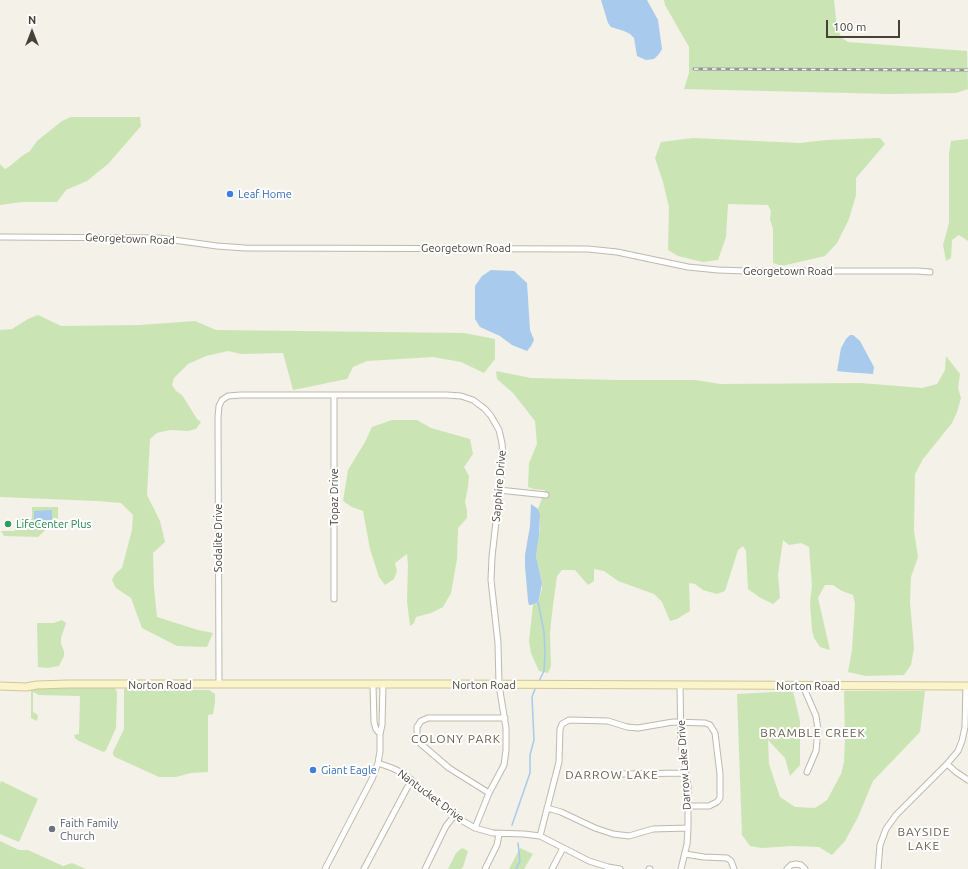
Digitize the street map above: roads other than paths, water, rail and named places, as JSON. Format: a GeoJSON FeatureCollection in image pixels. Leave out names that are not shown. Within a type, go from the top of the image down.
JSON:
{"type":"FeatureCollection","features":[{"type":"Feature","properties":{"kind":"street","name":"Georgetown Road"},"geometry":{"type":"LineString","coordinates":[[0,237],[159,238],[217,246],[245,248],[578,249],[617,252],[688,267],[747,272],[930,272]]}},
{"type":"Feature","properties":{"kind":"street","name":"Topaz Drive"},"geometry":{"type":"LineString","coordinates":[[334,395],[334,599]]}},
{"type":"Feature","properties":{"kind":"street","name":"Sapphire Drive"},"geometry":{"type":"LineString","coordinates":[[228,396],[461,396],[473,400],[485,409],[494,421],[499,430],[503,451],[491,572],[498,643],[499,685],[506,728],[505,760],[502,770],[489,793],[475,828]]}},
{"type":"Feature","properties":{"kind":"street","name":"Sodalite Drive"},"geometry":{"type":"LineString","coordinates":[[218,684],[218,417],[219,404],[228,396]]}},
{"type":"Feature","properties":{"kind":"street"},"geometry":{"type":"LineString","coordinates":[[499,490],[546,495]]}},
{"type":"Feature","properties":{"kind":"street","name":"Norton Road"},"geometry":{"type":"LineString","coordinates":[[0,686],[26,687],[60,684],[967,686]]}},
{"type":"Feature","properties":{"kind":"street"},"geometry":{"type":"LineString","coordinates":[[373,685],[374,722],[376,729],[380,734]]}},
{"type":"Feature","properties":{"kind":"street"},"geometry":{"type":"LineString","coordinates":[[332,869],[326,868],[372,779],[378,763],[382,725],[383,685]]}},
{"type":"Feature","properties":{"kind":"street","name":"Darrow Lake Drive"},"geometry":{"type":"LineString","coordinates":[[680,685],[681,744],[686,773],[688,806],[688,828],[685,854],[681,869]]}},
{"type":"Feature","properties":{"kind":"street"},"geometry":{"type":"LineString","coordinates":[[803,686],[816,716],[818,730],[816,752],[807,772]]}},
{"type":"Feature","properties":{"kind":"street"},"geometry":{"type":"LineString","coordinates":[[878,869],[880,845],[886,828],[896,815],[948,764],[958,751],[964,736],[967,686]]}},
{"type":"Feature","properties":{"kind":"street"},"geometry":{"type":"LineString","coordinates":[[489,793],[449,768],[421,744],[417,739],[417,727],[421,721],[428,718],[505,718]]}},
{"type":"Feature","properties":{"kind":"street"},"geometry":{"type":"LineString","coordinates":[[540,836],[559,762],[561,727],[564,722],[572,720],[608,721],[627,727],[638,728],[664,723],[680,722],[704,722],[710,725],[715,733],[719,767],[720,798],[717,802],[709,806],[688,806]]}},
{"type":"Feature","properties":{"kind":"street","name":"Nantucket Drive"},"geometry":{"type":"LineString","coordinates":[[378,763],[398,770],[454,816],[475,828],[499,834],[524,834],[540,836],[600,865],[620,869]]}},
{"type":"Feature","properties":{"kind":"street"},"geometry":{"type":"LineString","coordinates":[[948,764],[956,772],[968,780]]}},
{"type":"Feature","properties":{"kind":"street"},"geometry":{"type":"LineString","coordinates":[[623,774],[686,773]]}},
{"type":"Feature","properties":{"kind":"street"},"geometry":{"type":"LineString","coordinates":[[364,869],[412,781]]}},
{"type":"Feature","properties":{"kind":"street"},"geometry":{"type":"LineString","coordinates":[[547,808],[561,812],[595,828],[613,834],[629,836],[653,829],[688,828]]}},
{"type":"Feature","properties":{"kind":"street"},"geometry":{"type":"LineString","coordinates":[[425,869],[446,826],[454,816]]}},
{"type":"Feature","properties":{"kind":"street"},"geometry":{"type":"LineString","coordinates":[[485,869],[497,846],[499,834]]}},
{"type":"Feature","properties":{"kind":"street"},"geometry":{"type":"LineString","coordinates":[[552,869],[563,848]]}},
{"type":"Feature","properties":{"kind":"street"},"geometry":{"type":"LineString","coordinates":[[685,854],[727,858],[731,861],[734,869]]}},
{"type":"Feature","properties":{"kind":"street"},"geometry":{"type":"LineString","coordinates":[[786,869],[791,865],[796,864],[801,865],[805,869]]}},
{"type":"Feature","properties":{"kind":"water"},"geometry":{"type":"Polygon","coordinates":[[[601,0],[647,0],[658,20],[662,49],[654,59],[646,60],[637,56],[634,38],[624,31],[611,27],[608,23],[601,0]]]}},
{"type":"Feature","properties":{"kind":"water"},"geometry":{"type":"Polygon","coordinates":[[[491,270],[514,271],[527,283],[530,330],[534,340],[527,351],[512,345],[500,336],[480,327],[475,319],[475,286],[482,276],[491,270]]]}},
{"type":"Feature","properties":{"kind":"water"},"geometry":{"type":"Polygon","coordinates":[[[850,335],[853,335],[860,341],[874,367],[873,374],[837,371],[841,348],[850,335]]]}},
{"type":"Feature","properties":{"kind":"water"},"geometry":{"type":"Polygon","coordinates":[[[531,504],[538,509],[540,515],[536,556],[542,583],[537,603],[529,605],[525,555],[530,526],[531,504]]]}},
{"type":"Feature","properties":{"kind":"water"},"geometry":{"type":"Polygon","coordinates":[[[52,510],[52,520],[34,520],[34,511],[52,510]]]}},
{"type":"Feature","properties":{"kind":"water"},"geometry":{"type":"Polygon","coordinates":[[[31,521],[43,521],[45,524],[44,527],[35,530],[31,521]]]}},
{"type":"Feature","properties":{"kind":"waterway"},"geometry":{"type":"LineString","coordinates":[[538,602],[544,632],[545,653],[544,671],[539,681]]}},
{"type":"Feature","properties":{"kind":"waterway"},"geometry":{"type":"LineString","coordinates":[[512,825],[530,773],[530,755],[534,740],[532,697],[535,689]]}},
{"type":"Feature","properties":{"kind":"waterway"},"geometry":{"type":"LineString","coordinates":[[516,869],[520,861],[518,843]]}},
{"type":"Feature","properties":{"kind":"railway"},"geometry":{"type":"LineString","coordinates":[[694,69],[968,70]]}},
{"type":"Feature","properties":{"kind":"place","name":"Leaf Home"},"geometry":{"type":"Point","coordinates":[230,194]}},
{"type":"Feature","properties":{"kind":"place","name":"LifeCenter Plus"},"geometry":{"type":"Point","coordinates":[8,524]}},
{"type":"Feature","properties":{"kind":"place","name":"Giant Eagle"},"geometry":{"type":"Point","coordinates":[313,770]}},
{"type":"Feature","properties":{"kind":"place","name":"Faith Family Church"},"geometry":{"type":"Point","coordinates":[52,829]}},
{"type":"Feature","properties":{"kind":"district","name":"BRAMBLE CREEK"},"geometry":{"type":"Point","coordinates":[813,733]}},
{"type":"Feature","properties":{"kind":"district","name":"COLONY PARK"},"geometry":{"type":"Point","coordinates":[456,739]}},
{"type":"Feature","properties":{"kind":"district","name":"DARROW LAKE"},"geometry":{"type":"Point","coordinates":[612,775]}},
{"type":"Feature","properties":{"kind":"district","name":"BAYSIDE LAKE"},"geometry":{"type":"Point","coordinates":[924,839]}}]}
